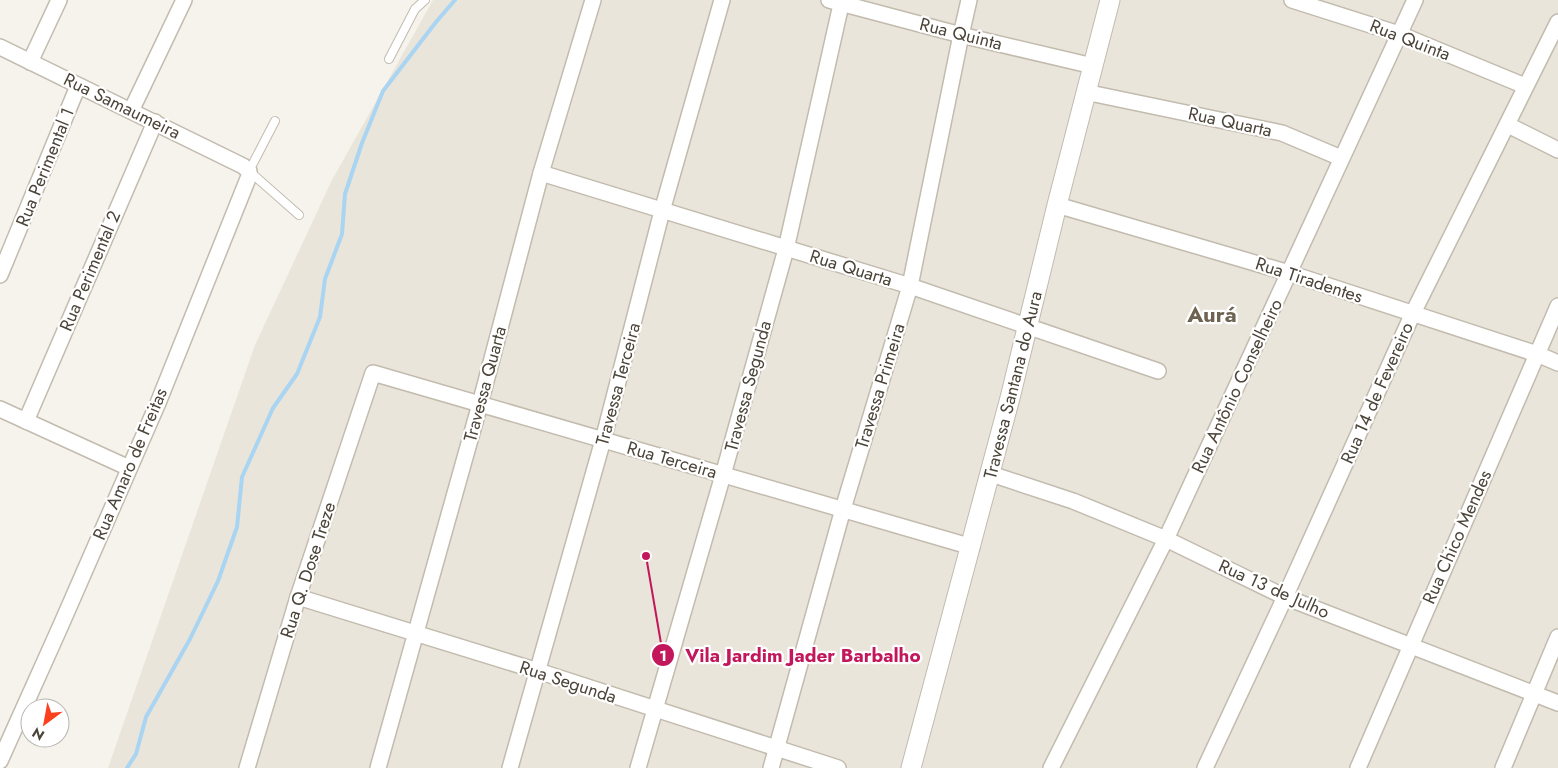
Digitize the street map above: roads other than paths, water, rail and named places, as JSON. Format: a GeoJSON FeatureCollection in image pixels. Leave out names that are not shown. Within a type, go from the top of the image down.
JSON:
{"type":"FeatureCollection","features":[{"type":"Feature","properties":{"kind":"street"},"geometry":{"type":"LineString","coordinates":[[30,62],[59,0]]}},
{"type":"Feature","properties":{"kind":"street"},"geometry":{"type":"LineString","coordinates":[[131,111],[184,0]]}},
{"type":"Feature","properties":{"kind":"street","name":"Travessa Quarta"},"geometry":{"type":"LineString","coordinates":[[378,768],[480,404],[541,173],[593,0]]}},
{"type":"Feature","properties":{"kind":"street","name":"Travessa Terceira"},"geometry":{"type":"LineString","coordinates":[[510,768],[604,440],[662,212],[722,0]]}},
{"type":"Feature","properties":{"kind":"street","name":"Travessa Primeira"},"geometry":{"type":"LineString","coordinates":[[771,768],[843,509],[910,286],[960,35],[970,0]]}},
{"type":"Feature","properties":{"kind":"street","name":"Travessa Santana do Aura"},"geometry":{"type":"LineString","coordinates":[[911,768],[991,474],[1085,92],[1110,0]]}},
{"type":"Feature","properties":{"kind":"street","name":"Rua Quinta"},"geometry":{"type":"LineString","coordinates":[[1292,0],[1399,34],[1525,86]]}},
{"type":"Feature","properties":{"kind":"street","name":"Rua Antônio Conselheiro"},"geometry":{"type":"LineString","coordinates":[[1051,768],[1166,539],[1415,0]]}},
{"type":"Feature","properties":{"kind":"street","name":"Rua Quinta"},"geometry":{"type":"LineString","coordinates":[[838,1],[960,35],[1093,66]]}},
{"type":"Feature","properties":{"kind":"street","name":"Travessa Segunda"},"geometry":{"type":"LineString","coordinates":[[638,768],[724,475],[786,249],[838,1]]}},
{"type":"Feature","properties":{"kind":"street","name":"Rua 14 de Fevereiro"},"geometry":{"type":"LineString","coordinates":[[1205,768],[1285,597],[1413,314],[1508,125],[1525,86],[1555,38],[1558,22]]}},
{"type":"Feature","properties":{"kind":"street","name":"Rua Samaumeira"},"geometry":{"type":"LineString","coordinates":[[0,47],[155,122],[246,169]]}},
{"type":"Feature","properties":{"kind":"street","name":"Rua Perimental 1"},"geometry":{"type":"LineString","coordinates":[[0,275],[78,86]]}},
{"type":"Feature","properties":{"kind":"street","name":"Rua Quarta"},"geometry":{"type":"LineString","coordinates":[[1085,92],[1282,133],[1341,158]]}},
{"type":"Feature","properties":{"kind":"street","name":"Rua Perimental 2"},"geometry":{"type":"LineString","coordinates":[[26,421],[155,122]]}},
{"type":"Feature","properties":{"kind":"street"},"geometry":{"type":"LineString","coordinates":[[1508,125],[1558,150]]}},
{"type":"Feature","properties":{"kind":"street","name":"Rua Amaro de Freitas"},"geometry":{"type":"LineString","coordinates":[[0,761],[61,626],[165,385],[249,176],[246,169]]}},
{"type":"Feature","properties":{"kind":"street","name":"Rua Quarta"},"geometry":{"type":"LineString","coordinates":[[541,173],[662,212],[910,286],[1158,372]]}},
{"type":"Feature","properties":{"kind":"street","name":"Rua Tiradentes"},"geometry":{"type":"LineString","coordinates":[[1057,205],[1289,272],[1537,354],[1558,363]]}},
{"type":"Feature","properties":{"kind":"street","name":"Rua Chico Mendes"},"geometry":{"type":"LineString","coordinates":[[1358,768],[1558,306]]}},
{"type":"Feature","properties":{"kind":"street","name":"Rua Terceira"},"geometry":{"type":"LineString","coordinates":[[373,373],[972,547]]}},
{"type":"Feature","properties":{"kind":"street","name":"Rua Q. Dose Treze"},"geometry":{"type":"LineString","coordinates":[[247,768],[298,597],[373,373]]}},
{"type":"Feature","properties":{"kind":"street"},"geometry":{"type":"LineString","coordinates":[[0,409],[129,468]]}},
{"type":"Feature","properties":{"kind":"street","name":"Rua 13 de Julho"},"geometry":{"type":"LineString","coordinates":[[991,474],[1073,501],[1166,539],[1285,597],[1558,703]]}},
{"type":"Feature","properties":{"kind":"street","name":"Rua Segunda"},"geometry":{"type":"LineString","coordinates":[[298,597],[838,768]]}},
{"type":"Feature","properties":{"kind":"street"},"geometry":{"type":"LineString","coordinates":[[1503,768],[1558,637]]}},
{"type":"Feature","properties":{"kind":"lane"},"geometry":{"type":"LineString","coordinates":[[389,59],[415,9],[425,0]]}},
{"type":"Feature","properties":{"kind":"lane"},"geometry":{"type":"LineString","coordinates":[[275,121],[246,169],[299,215]]}},
{"type":"Feature","properties":{"kind":"waterway"},"geometry":{"type":"LineString","coordinates":[[127,768],[136,754],[146,717],[190,639],[218,581],[237,527],[242,477],[273,408],[297,374],[320,317],[325,279],[342,234],[345,194],[362,143],[383,91],[455,0]]}},
{"type":"Feature","properties":{"kind":"place","name":"Vila Jardim Jader Barbalho"},"geometry":{"type":"Point","coordinates":[646,556]}},
{"type":"Feature","properties":{"kind":"district","name":"Aurá"},"geometry":{"type":"Point","coordinates":[1212,314]}}]}
